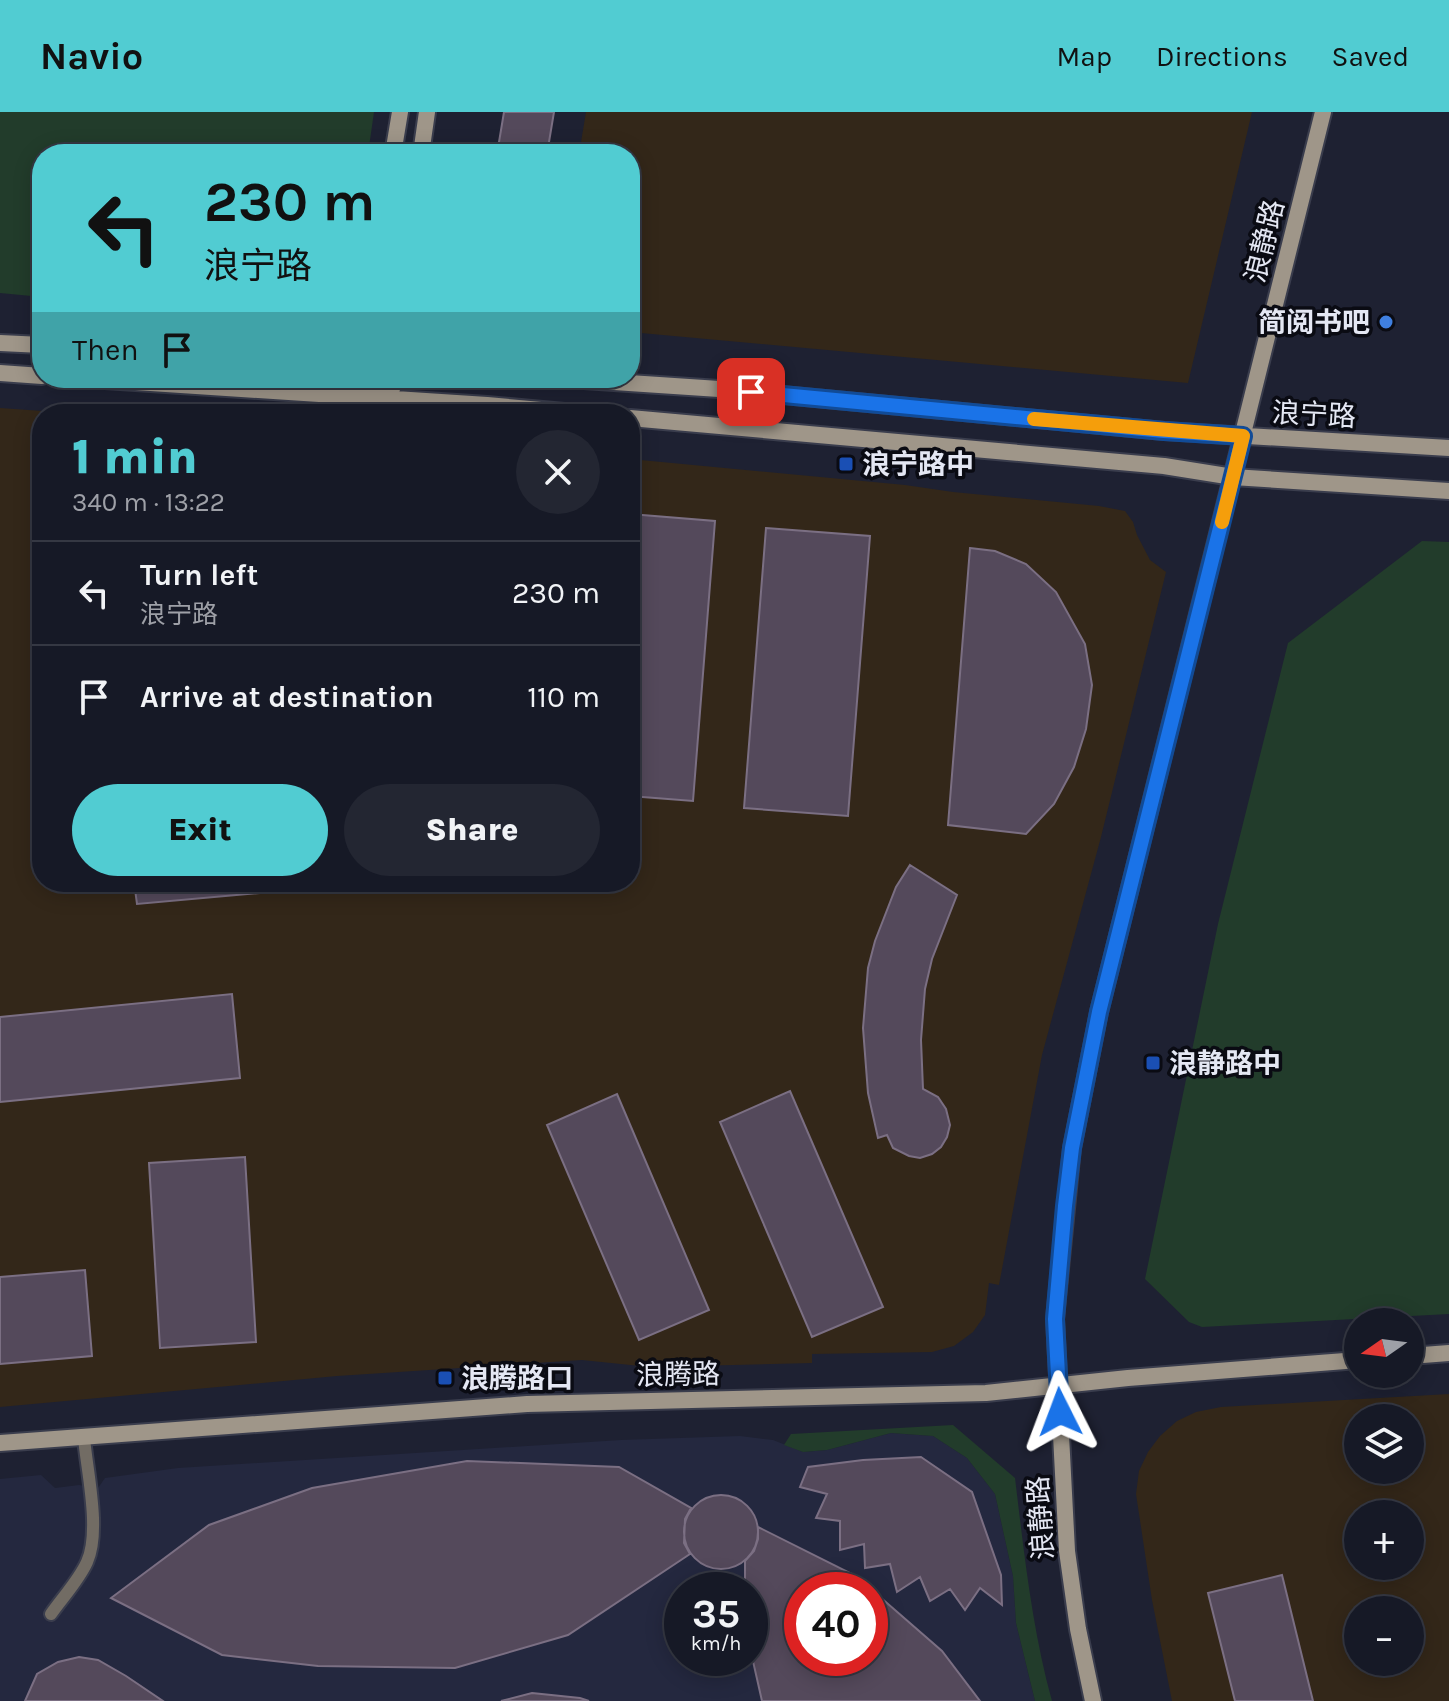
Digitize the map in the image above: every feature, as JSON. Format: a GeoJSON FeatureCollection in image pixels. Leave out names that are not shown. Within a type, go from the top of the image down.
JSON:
{"type":"FeatureCollection","features":[{"type":"Feature","properties":{"kind":"street"},"geometry":{"type":"LineString","coordinates":[[395,144],[400,112]]}},
{"type":"Feature","properties":{"kind":"street"},"geometry":{"type":"LineString","coordinates":[[422,144],[427,112]]}},
{"type":"Feature","properties":{"kind":"street","name":"浪静路"},"geometry":{"type":"LineString","coordinates":[[1093,1701],[1078,1629],[1067,1551],[1055,1319],[1072,1148],[1099,1012],[1323,112]]}},
{"type":"Feature","properties":{"kind":"street"},"geometry":{"type":"LineString","coordinates":[[0,343],[32,345]]}},
{"type":"Feature","properties":{"kind":"street"},"geometry":{"type":"LineString","coordinates":[[0,373],[32,375]]}},
{"type":"Feature","properties":{"kind":"street","name":"浪宁路"},"geometry":{"type":"LineString","coordinates":[[640,384],[1164,431],[1449,448]]}},
{"type":"Feature","properties":{"kind":"street"},"geometry":{"type":"LineString","coordinates":[[224,388],[454,404]]}},
{"type":"Feature","properties":{"kind":"street"},"geometry":{"type":"LineString","coordinates":[[383,388],[388,399]]}},
{"type":"Feature","properties":{"kind":"street"},"geometry":{"type":"LineString","coordinates":[[388,399],[392,388]]}},
{"type":"Feature","properties":{"kind":"street"},"geometry":{"type":"LineString","coordinates":[[640,419],[1164,466],[1233,477],[1449,491]]}},
{"type":"Feature","properties":{"kind":"street"},"geometry":{"type":"LineString","coordinates":[[1424,1355],[1449,1353]]}},
{"type":"Feature","properties":{"kind":"street","name":"浪腾路"},"geometry":{"type":"LineString","coordinates":[[0,1443],[527,1404],[986,1393],[1344,1361]]}},
{"type":"Feature","properties":{"kind":"lane"},"geometry":{"type":"LineString","coordinates":[[51,1614],[87,1564],[93,1545],[84,1438]]}},
{"type":"Feature","properties":{"kind":"shaded area"},"geometry":{"type":"Polygon","coordinates":[[[586,112],[1252,112],[1188,383],[640,333],[640,144],[581,144],[586,112]]]}},
{"type":"Feature","properties":{"kind":"shaded area"},"geometry":{"type":"Polygon","coordinates":[[[0,408],[32,410],[32,892],[640,892],[640,460],[905,485],[1125,511],[1150,560],[1166,572],[1101,837],[1042,1055],[999,1285],[989,1283],[985,1315],[973,1332],[954,1346],[932,1352],[812,1354],[812,1363],[650,1367],[582,1360],[337,1376],[0,1407],[0,408]]]}},
{"type":"Feature","properties":{"kind":"shaded area"},"geometry":{"type":"Polygon","coordinates":[[[1449,1394],[1449,1701],[1172,1701],[1136,1494],[1139,1471],[1148,1452],[1177,1421],[1196,1412],[1221,1407],[1449,1394]]]}},
{"type":"Feature","properties":{"kind":"shaded area"},"geometry":{"type":"Polygon","coordinates":[[[891,1433],[933,1436],[967,1458],[995,1494],[1013,1576],[1016,1623],[1035,1701],[0,1701],[0,1479],[41,1475],[55,1488],[79,1485],[98,1488],[105,1478],[178,1468],[621,1440],[740,1436],[773,1440],[803,1452],[827,1450],[891,1433]]]}},
{"type":"Feature","properties":{"kind":"green space"},"geometry":{"type":"Polygon","coordinates":[[[0,112],[374,112],[369,144],[32,144],[32,296],[0,293],[0,112]]]}},
{"type":"Feature","properties":{"kind":"green space"},"geometry":{"type":"Polygon","coordinates":[[[1422,541],[1449,542],[1449,1314],[1424,1315],[1424,1308],[1344,1308],[1344,1320],[1202,1327],[1189,1322],[1145,1279],[1218,924],[1288,643],[1422,541]]]}},
{"type":"Feature","properties":{"kind":"green space"},"geometry":{"type":"Polygon","coordinates":[[[953,1425],[1015,1478],[1034,1618],[1052,1701],[1035,1701],[1016,1623],[1013,1576],[995,1494],[967,1458],[933,1436],[891,1433],[827,1450],[803,1452],[784,1445],[791,1434],[953,1425]]]}},
{"type":"Feature","properties":{"kind":"building"},"geometry":{"type":"Polygon","coordinates":[[[504,112],[554,112],[549,144],[499,144],[504,112]]]}},
{"type":"Feature","properties":{"kind":"building"},"geometry":{"type":"Polygon","coordinates":[[[640,515],[715,521],[693,801],[640,797],[640,515]]]}},
{"type":"Feature","properties":{"kind":"building"},"geometry":{"type":"Polygon","coordinates":[[[766,528],[870,536],[848,816],[744,808],[766,528]]]}},
{"type":"Feature","properties":{"kind":"building"},"geometry":{"type":"Polygon","coordinates":[[[970,548],[995,551],[1026,564],[1056,592],[1085,644],[1092,685],[1086,729],[1074,767],[1054,804],[1026,834],[948,825],[970,548]]]}},
{"type":"Feature","properties":{"kind":"building"},"geometry":{"type":"Polygon","coordinates":[[[910,865],[957,895],[932,959],[925,989],[921,1040],[923,1089],[938,1097],[946,1109],[950,1125],[941,1147],[920,1158],[893,1148],[887,1135],[878,1138],[868,1093],[863,1028],[868,968],[875,941],[896,887],[910,865]]]}},
{"type":"Feature","properties":{"kind":"building"},"geometry":{"type":"Polygon","coordinates":[[[135,892],[271,892],[137,904],[135,892]]]}},
{"type":"Feature","properties":{"kind":"building"},"geometry":{"type":"Polygon","coordinates":[[[232,994],[240,1078],[0,1102],[0,1017],[232,994]]]}},
{"type":"Feature","properties":{"kind":"building"},"geometry":{"type":"Polygon","coordinates":[[[790,1091],[883,1307],[812,1337],[720,1122],[790,1091]]]}},
{"type":"Feature","properties":{"kind":"building"},"geometry":{"type":"Polygon","coordinates":[[[617,1094],[709,1310],[639,1340],[547,1125],[617,1094]]]}},
{"type":"Feature","properties":{"kind":"building"},"geometry":{"type":"Polygon","coordinates":[[[245,1157],[256,1342],[160,1348],[149,1163],[245,1157]]]}},
{"type":"Feature","properties":{"kind":"building"},"geometry":{"type":"Polygon","coordinates":[[[85,1270],[92,1356],[0,1364],[0,1277],[85,1270]]]}},
{"type":"Feature","properties":{"kind":"building"},"geometry":{"type":"Polygon","coordinates":[[[921,1457],[972,1492],[1001,1575],[1002,1605],[980,1588],[965,1610],[950,1589],[930,1601],[920,1577],[897,1592],[890,1564],[865,1568],[864,1544],[840,1550],[840,1521],[816,1518],[827,1494],[800,1487],[808,1467],[921,1457]]]}},
{"type":"Feature","properties":{"kind":"building"},"geometry":{"type":"Polygon","coordinates":[[[467,1461],[619,1467],[691,1508],[685,1519],[684,1543],[690,1554],[568,1635],[455,1668],[318,1666],[222,1655],[111,1598],[209,1525],[312,1488],[467,1461]]]}},
{"type":"Feature","properties":{"kind":"building"},"geometry":{"type":"Polygon","coordinates":[[[714,1495],[728,1495],[742,1501],[752,1511],[758,1532],[756,1546],[742,1563],[728,1569],[714,1569],[700,1563],[690,1553],[684,1539],[684,1525],[690,1511],[700,1501],[714,1495]]]}},
{"type":"Feature","properties":{"kind":"building"},"geometry":{"type":"Polygon","coordinates":[[[758,1527],[848,1572],[784,1572],[784,1676],[888,1676],[888,1604],[942,1651],[980,1701],[762,1701],[756,1676],[768,1676],[768,1572],[745,1572],[745,1561],[754,1551],[758,1527]]]}},
{"type":"Feature","properties":{"kind":"building"},"geometry":{"type":"Polygon","coordinates":[[[1282,1575],[1313,1701],[1235,1701],[1208,1593],[1282,1575]]]}},
{"type":"Feature","properties":{"kind":"building"},"geometry":{"type":"Polygon","coordinates":[[[79,1657],[98,1660],[163,1701],[25,1701],[37,1674],[58,1662],[79,1657]]]}},
{"type":"Feature","properties":{"kind":"building"},"geometry":{"type":"Polygon","coordinates":[[[532,1693],[580,1698],[589,1701],[501,1701],[532,1693]]]}},
{"type":"Feature","properties":{"kind":"slow traffic"},"geometry":{"type":"LineString","coordinates":[[1034,419],[1243,436],[1222,522]]}},
{"type":"Feature","properties":{"kind":"place","name":"简阅书吧"},"geometry":{"type":"Point","coordinates":[1386,322]}},
{"type":"Feature","properties":{"kind":"place","name":"浪宁路中"},"geometry":{"type":"Point","coordinates":[846,464]}},
{"type":"Feature","properties":{"kind":"place","name":"浪静路中"},"geometry":{"type":"Point","coordinates":[1153,1063]}},
{"type":"Feature","properties":{"kind":"place","name":"浪腾路口"},"geometry":{"type":"Point","coordinates":[445,1378]}},
{"type":"Feature","properties":{"kind":"route"},"geometry":{"type":"LineString","coordinates":[[751,392],[1243,436],[1099,1012],[1072,1148],[1055,1319],[1060,1412]]}}]}
